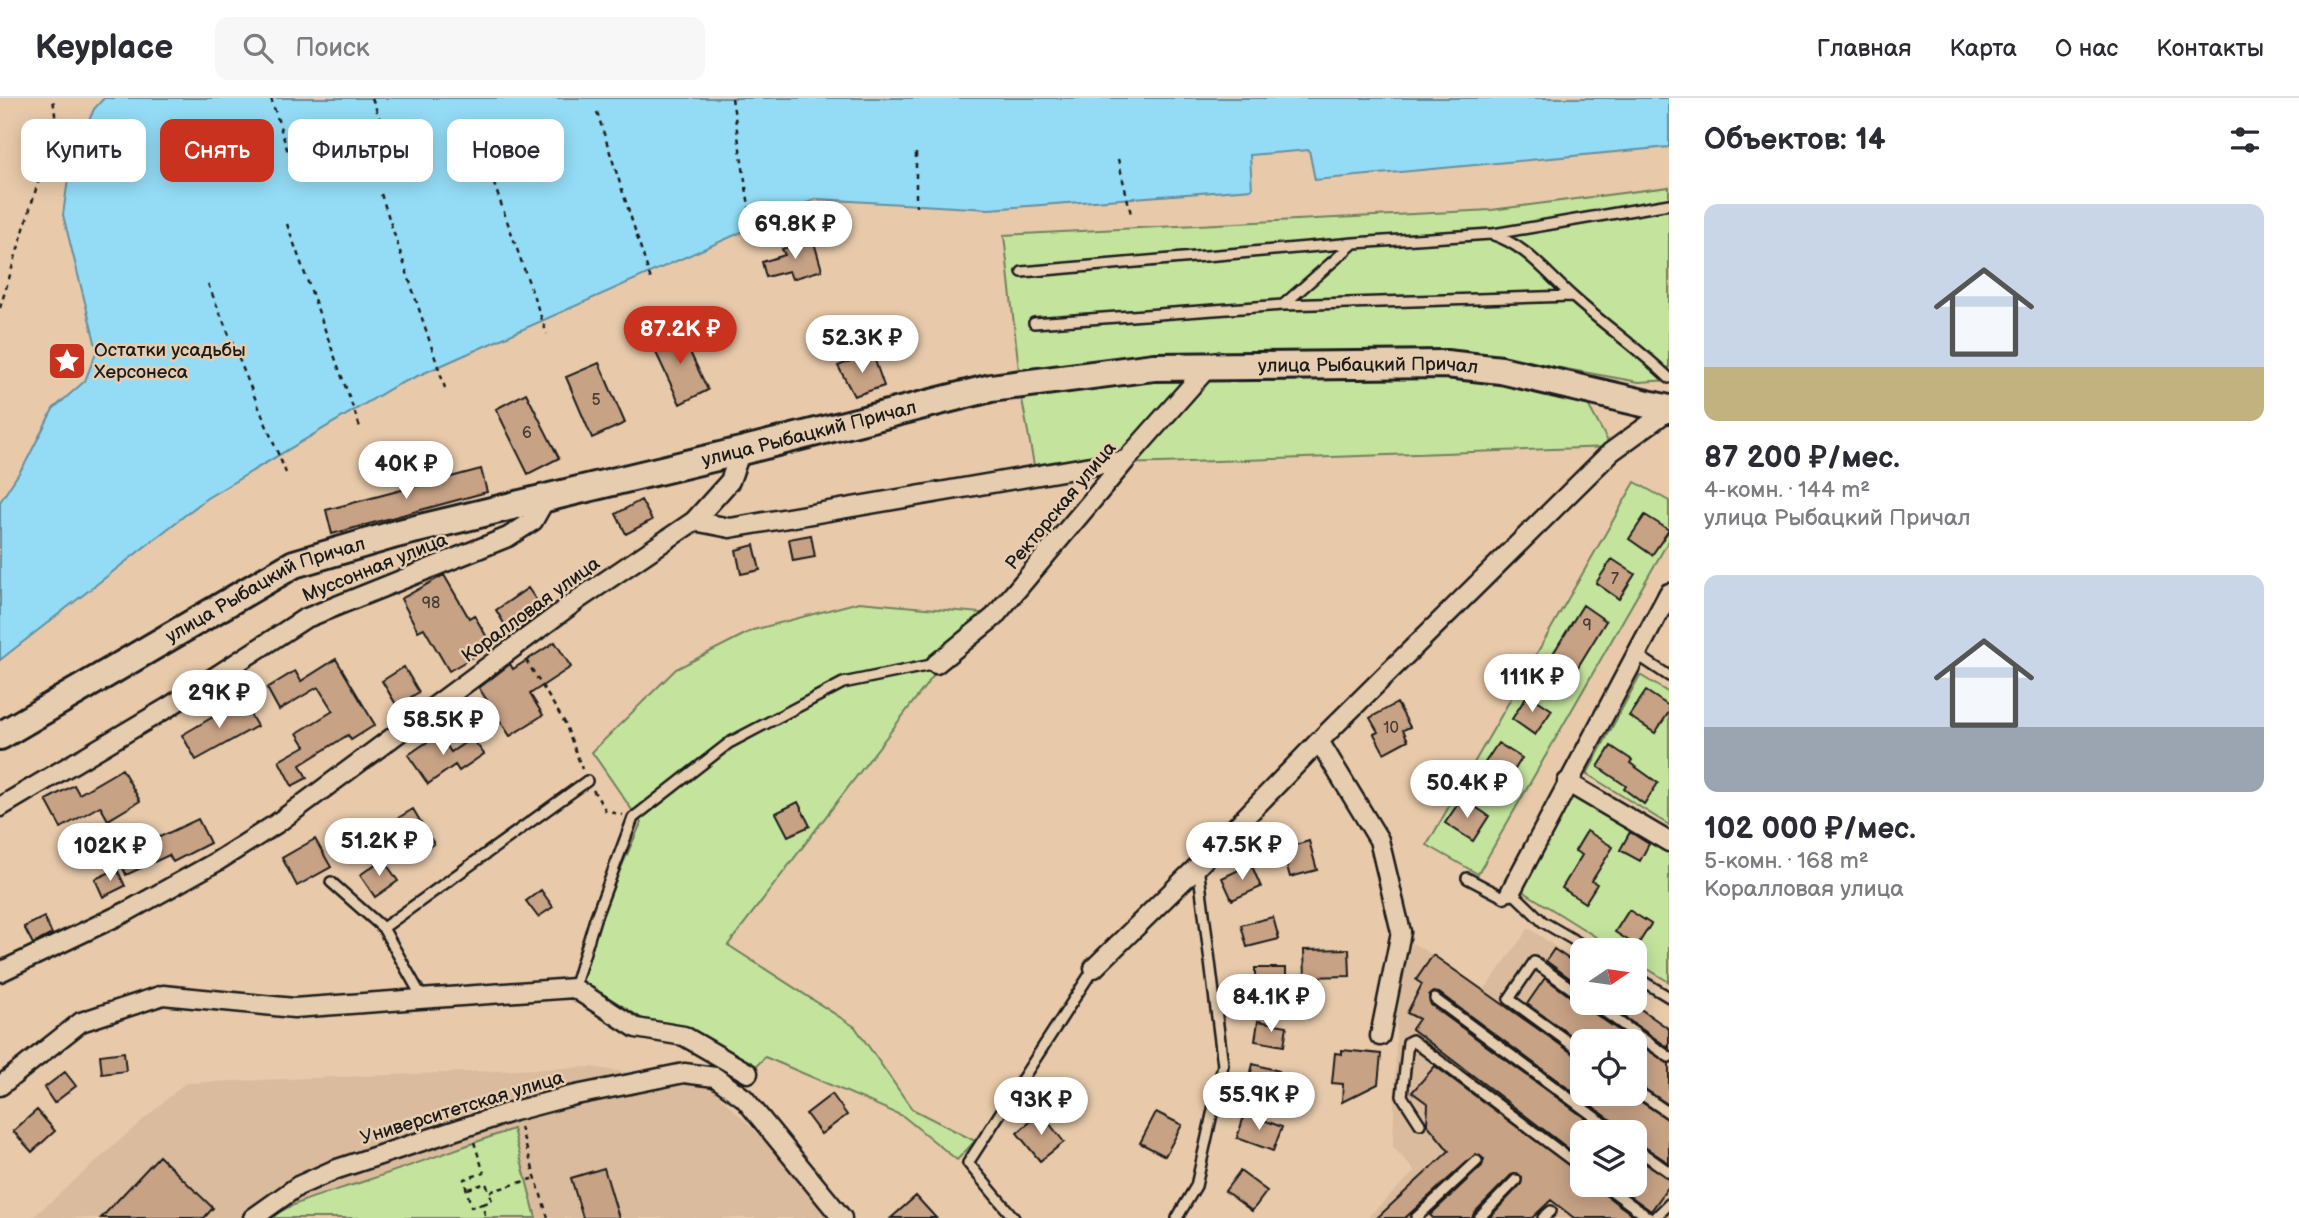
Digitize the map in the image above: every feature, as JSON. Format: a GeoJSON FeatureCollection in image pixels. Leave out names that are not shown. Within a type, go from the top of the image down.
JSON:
{"type":"FeatureCollection","features":[{"type":"Feature","properties":{"kind":"main road","name":"улица Рыбацкий Причал"},"geometry":{"type":"LineString","coordinates":[[0,736],[294,564],[396,534],[990,388],[1154,367],[1380,364],[1476,366],[1571,384],[1669,409]]}},
{"type":"Feature","properties":{"kind":"street","name":"Ректорская улица"},"geometry":{"type":"LineString","coordinates":[[936,664],[994,617],[1209,366]]}},
{"type":"Feature","properties":{"kind":"street"},"geometry":{"type":"LineString","coordinates":[[1094,968],[1611,452],[1669,409]]}},
{"type":"Feature","properties":{"kind":"street","name":"Коралловая улица"},"geometry":{"type":"LineString","coordinates":[[0,972],[128,911],[216,862],[276,824],[579,599],[694,521],[730,481],[741,451]]}},
{"type":"Feature","properties":{"kind":"street"},"geometry":{"type":"LineString","coordinates":[[694,521],[730,528],[1126,460]]}},
{"type":"Feature","properties":{"kind":"street","name":"Муссонная улица"},"geometry":{"type":"LineString","coordinates":[[0,807],[167,708],[304,619],[508,537],[533,521],[547,498]]}},
{"type":"Feature","properties":{"kind":"street"},"geometry":{"type":"LineString","coordinates":[[1511,891],[1669,593]]}},
{"type":"Feature","properties":{"kind":"street"},"geometry":{"type":"LineString","coordinates":[[1319,741],[1380,840],[1401,932],[1380,1035]]}},
{"type":"Feature","properties":{"kind":"street"},"geometry":{"type":"LineString","coordinates":[[1567,782],[1669,842]]}},
{"type":"Feature","properties":{"kind":"street"},"geometry":{"type":"LineString","coordinates":[[0,1086],[81,1022],[163,995],[294,1008],[574,988],[636,1028],[684,1036],[748,1073]]}},
{"type":"Feature","properties":{"kind":"street","name":"Университетская улица"},"geometry":{"type":"LineString","coordinates":[[253,1218],[298,1186],[334,1170],[571,1096],[684,1073],[715,1077],[744,1098],[840,1217]]}},
{"type":"Feature","properties":{"kind":"lane"},"geometry":{"type":"LineString","coordinates":[[1022,272],[1491,234],[1669,204]]}},
{"type":"Feature","properties":{"kind":"lane"},"geometry":{"type":"LineString","coordinates":[[1491,234],[1507,239],[1527,252],[1572,296],[1668,376]]}},
{"type":"Feature","properties":{"kind":"lane"},"geometry":{"type":"LineString","coordinates":[[1283,305],[1354,243]]}},
{"type":"Feature","properties":{"kind":"lane"},"geometry":{"type":"LineString","coordinates":[[1034,323],[1283,305],[1572,296]]}},
{"type":"Feature","properties":{"kind":"lane"},"geometry":{"type":"LineString","coordinates":[[1636,654],[1669,676]]}},
{"type":"Feature","properties":{"kind":"lane"},"geometry":{"type":"LineString","coordinates":[[574,988],[595,919],[633,818],[729,743],[843,684],[936,664]]}},
{"type":"Feature","properties":{"kind":"lane"},"geometry":{"type":"LineString","coordinates":[[383,928],[587,781]]}},
{"type":"Feature","properties":{"kind":"lane"},"geometry":{"type":"LineString","coordinates":[[1177,1218],[1196,1186],[1223,1065],[1198,866]]}},
{"type":"Feature","properties":{"kind":"lane"},"geometry":{"type":"LineString","coordinates":[[1468,878],[1505,898],[1511,891],[1543,922],[1570,938]]}},
{"type":"Feature","properties":{"kind":"lane"},"geometry":{"type":"LineString","coordinates":[[331,882],[383,928],[423,999]]}},
{"type":"Feature","properties":{"kind":"lane"},"geometry":{"type":"LineString","coordinates":[[1570,988],[1534,962],[1508,999],[1570,1043]]}},
{"type":"Feature","properties":{"kind":"lane"},"geometry":{"type":"LineString","coordinates":[[1014,1218],[968,1163],[1094,968]]}},
{"type":"Feature","properties":{"kind":"lane"},"geometry":{"type":"LineString","coordinates":[[1647,984],[1669,997]]}},
{"type":"Feature","properties":{"kind":"lane"},"geometry":{"type":"LineString","coordinates":[[1435,999],[1599,1120]]}},
{"type":"Feature","properties":{"kind":"lane"},"geometry":{"type":"LineString","coordinates":[[1609,1015],[1669,1057]]}},
{"type":"Feature","properties":{"kind":"lane"},"geometry":{"type":"LineString","coordinates":[[1420,1124],[1402,1096],[1408,1042],[1412,1040],[1570,1159]]}},
{"type":"Feature","properties":{"kind":"lane"},"geometry":{"type":"LineString","coordinates":[[1647,1098],[1669,1114]]}},
{"type":"Feature","properties":{"kind":"lane"},"geometry":{"type":"LineString","coordinates":[[1647,1156],[1669,1172]]}},
{"type":"Feature","properties":{"kind":"lane"},"geometry":{"type":"LineString","coordinates":[[1422,1216],[1477,1161]]}},
{"type":"Feature","properties":{"kind":"lane"},"geometry":{"type":"LineString","coordinates":[[1479,1218],[1516,1180]]}},
{"type":"Feature","properties":{"kind":"lane"},"geometry":{"type":"LineString","coordinates":[[1620,1197],[1649,1218]]}},
{"type":"Feature","properties":{"kind":"lane"},"geometry":{"type":"LineString","coordinates":[[1655,1218],[1669,1204]]}},
{"type":"Feature","properties":{"kind":"path"},"geometry":{"type":"LineString","coordinates":[[0,308],[56,123],[53,98]]}},
{"type":"Feature","properties":{"kind":"path"},"geometry":{"type":"LineString","coordinates":[[271,98],[288,152]]}},
{"type":"Feature","properties":{"kind":"path"},"geometry":{"type":"LineString","coordinates":[[372,98],[380,119]]}},
{"type":"Feature","properties":{"kind":"path"},"geometry":{"type":"LineString","coordinates":[[732,98],[752,225]]}},
{"type":"Feature","properties":{"kind":"path"},"geometry":{"type":"LineString","coordinates":[[597,112],[652,283]]}},
{"type":"Feature","properties":{"kind":"path"},"geometry":{"type":"LineString","coordinates":[[916,152],[916,207]]}},
{"type":"Feature","properties":{"kind":"path"},"geometry":{"type":"LineString","coordinates":[[1118,159],[1130,214]]}},
{"type":"Feature","properties":{"kind":"path"},"geometry":{"type":"LineString","coordinates":[[493,182],[547,334]]}},
{"type":"Feature","properties":{"kind":"path"},"geometry":{"type":"LineString","coordinates":[[381,194],[445,388]]}},
{"type":"Feature","properties":{"kind":"path"},"geometry":{"type":"LineString","coordinates":[[287,225],[361,429]]}},
{"type":"Feature","properties":{"kind":"path"},"geometry":{"type":"LineString","coordinates":[[208,284],[286,473]]}},
{"type":"Feature","properties":{"kind":"path"},"geometry":{"type":"LineString","coordinates":[[518,646],[565,723],[587,781],[606,811],[633,818]]}},
{"type":"Feature","properties":{"kind":"path"},"geometry":{"type":"LineString","coordinates":[[519,1125],[548,1218]]}},
{"type":"Feature","properties":{"kind":"path"},"geometry":{"type":"LineString","coordinates":[[467,1189],[486,1183],[492,1201],[471,1207],[464,1179],[484,1172],[469,1126]]}},
{"type":"Feature","properties":{"kind":"path"},"geometry":{"type":"LineString","coordinates":[[489,1192],[535,1178]]}},
{"type":"Feature","properties":{"kind":"path"},"geometry":{"type":"LineString","coordinates":[[482,1205],[486,1218]]}},
{"type":"Feature","properties":{"kind":"shaded area"},"geometry":{"type":"Polygon","coordinates":[[[1529,928],[1570,957],[1570,1015],[1647,1015],[1647,1012],[1669,1028],[1669,1218],[1367,1218],[1415,1171],[1393,1147],[1397,1004],[1412,943],[1484,990],[1529,928]]]}},
{"type":"Feature","properties":{"kind":"shaded area"},"geometry":{"type":"Polygon","coordinates":[[[591,1067],[709,1085],[842,1218],[32,1218],[185,1083],[591,1067]]]}},
{"type":"Feature","properties":{"kind":"green space"},"geometry":{"type":"Polygon","coordinates":[[[1669,187],[1669,380],[1639,382],[1483,354],[1162,355],[1019,370],[1004,235],[1491,210],[1669,187]]]}},
{"type":"Feature","properties":{"kind":"green space"},"geometry":{"type":"Polygon","coordinates":[[[1470,370],[1586,401],[1611,447],[1034,465],[1021,394],[1218,376],[1470,370]]]}},
{"type":"Feature","properties":{"kind":"green space"},"geometry":{"type":"Polygon","coordinates":[[[1635,482],[1669,501],[1669,540],[1478,874],[1427,845],[1635,482]]]}},
{"type":"Feature","properties":{"kind":"green space"},"geometry":{"type":"Polygon","coordinates":[[[859,602],[981,613],[728,945],[855,1027],[912,1109],[975,1141],[957,1160],[903,1116],[765,1057],[742,1081],[606,996],[587,991],[581,977],[608,897],[641,823],[592,752],[676,669],[753,630],[859,602]]]}},
{"type":"Feature","properties":{"kind":"green space"},"geometry":{"type":"Polygon","coordinates":[[[1640,675],[1669,693],[1669,825],[1587,774],[1640,675]]]}},
{"type":"Feature","properties":{"kind":"green space"},"geometry":{"type":"Polygon","coordinates":[[[1574,793],[1669,849],[1669,982],[1647,968],[1647,938],[1598,938],[1521,890],[1574,793]]]}},
{"type":"Feature","properties":{"kind":"green space"},"geometry":{"type":"Polygon","coordinates":[[[513,1129],[536,1218],[269,1218],[304,1201],[513,1129]]]}},
{"type":"Feature","properties":{"kind":"water"},"geometry":{"type":"Polygon","coordinates":[[[104,98],[1669,98],[1669,147],[1315,180],[1309,150],[1250,155],[1252,189],[989,209],[816,199],[395,386],[207,498],[0,660],[0,502],[26,462],[53,409],[85,381],[97,350],[63,215],[68,182],[146,182],[146,119],[90,119],[104,98]]]}},
{"type":"Feature","properties":{"kind":"building"},"geometry":{"type":"Polygon","coordinates":[[[813,239],[822,270],[792,279],[789,271],[766,277],[762,262],[785,255],[782,249],[813,239]]]}},
{"type":"Feature","properties":{"kind":"building"},"geometry":{"type":"Polygon","coordinates":[[[679,329],[708,390],[680,404],[651,342],[679,329]]]}},
{"type":"Feature","properties":{"kind":"building"},"geometry":{"type":"Polygon","coordinates":[[[872,352],[884,386],[854,396],[838,366],[872,352]]]}},
{"type":"Feature","properties":{"kind":"building"},"geometry":{"type":"Polygon","coordinates":[[[599,363],[625,423],[592,438],[566,377],[599,363]]]}},
{"type":"Feature","properties":{"kind":"building"},"geometry":{"type":"Polygon","coordinates":[[[526,393],[559,458],[528,474],[496,409],[526,393]]]}},
{"type":"Feature","properties":{"kind":"building"},"geometry":{"type":"Polygon","coordinates":[[[481,469],[487,492],[332,534],[326,510],[481,469]]]}},
{"type":"Feature","properties":{"kind":"building"},"geometry":{"type":"Polygon","coordinates":[[[641,500],[652,520],[626,534],[616,514],[641,500]]]}},
{"type":"Feature","properties":{"kind":"building"},"geometry":{"type":"Polygon","coordinates":[[[1645,515],[1669,530],[1652,555],[1629,539],[1645,515]]]}},
{"type":"Feature","properties":{"kind":"building"},"geometry":{"type":"Polygon","coordinates":[[[811,535],[815,557],[793,561],[789,539],[811,535]]]}},
{"type":"Feature","properties":{"kind":"building"},"geometry":{"type":"Polygon","coordinates":[[[754,545],[760,570],[741,574],[736,550],[754,545]]]}},
{"type":"Feature","properties":{"kind":"building"},"geometry":{"type":"Polygon","coordinates":[[[1612,559],[1635,574],[1619,599],[1596,583],[1612,559]]]}},
{"type":"Feature","properties":{"kind":"building"},"geometry":{"type":"Polygon","coordinates":[[[444,575],[469,618],[474,615],[492,646],[449,671],[424,628],[418,631],[401,599],[444,575]]]}},
{"type":"Feature","properties":{"kind":"building"},"geometry":{"type":"Polygon","coordinates":[[[528,588],[544,611],[511,635],[496,610],[528,588]]]}},
{"type":"Feature","properties":{"kind":"building"},"geometry":{"type":"Polygon","coordinates":[[[1583,605],[1606,621],[1565,688],[1541,673],[1583,605]]]}},
{"type":"Feature","properties":{"kind":"building"},"geometry":{"type":"Polygon","coordinates":[[[555,642],[571,667],[530,694],[543,715],[510,736],[479,688],[510,664],[513,669],[555,642]]]}},
{"type":"Feature","properties":{"kind":"building"},"geometry":{"type":"Polygon","coordinates":[[[336,659],[375,725],[351,740],[348,735],[300,765],[307,778],[292,786],[279,761],[305,746],[297,733],[333,711],[318,687],[279,710],[267,688],[295,671],[301,681],[336,659]]]}},
{"type":"Feature","properties":{"kind":"building"},"geometry":{"type":"Polygon","coordinates":[[[404,667],[419,692],[397,706],[382,681],[404,667]]]}},
{"type":"Feature","properties":{"kind":"building"},"geometry":{"type":"Polygon","coordinates":[[[1646,691],[1669,706],[1669,712],[1655,733],[1629,716],[1646,691]]]}},
{"type":"Feature","properties":{"kind":"building"},"geometry":{"type":"Polygon","coordinates":[[[1528,694],[1552,710],[1535,735],[1512,719],[1528,694]]]}},
{"type":"Feature","properties":{"kind":"building"},"geometry":{"type":"Polygon","coordinates":[[[242,700],[257,726],[196,760],[182,735],[242,700]]]}},
{"type":"Feature","properties":{"kind":"building"},"geometry":{"type":"Polygon","coordinates":[[[1397,703],[1410,727],[1403,730],[1408,740],[1384,753],[1374,734],[1378,732],[1370,718],[1397,703]]]}},
{"type":"Feature","properties":{"kind":"building"},"geometry":{"type":"Polygon","coordinates":[[[439,734],[451,752],[472,738],[484,754],[459,771],[455,765],[428,784],[408,755],[439,734]]]}},
{"type":"Feature","properties":{"kind":"building"},"geometry":{"type":"Polygon","coordinates":[[[1498,743],[1522,758],[1506,783],[1482,767],[1498,743]]]}},
{"type":"Feature","properties":{"kind":"building"},"geometry":{"type":"Polygon","coordinates":[[[1611,746],[1658,783],[1644,804],[1624,789],[1626,786],[1598,767],[1611,746]]]}},
{"type":"Feature","properties":{"kind":"building"},"geometry":{"type":"Polygon","coordinates":[[[122,769],[140,801],[108,820],[100,806],[61,828],[46,800],[74,785],[79,794],[122,769]]]}},
{"type":"Feature","properties":{"kind":"building"},"geometry":{"type":"Polygon","coordinates":[[[1462,798],[1489,816],[1473,841],[1445,823],[1462,798]]]}},
{"type":"Feature","properties":{"kind":"building"},"geometry":{"type":"Polygon","coordinates":[[[798,802],[810,826],[788,836],[776,813],[798,802]]]}},
{"type":"Feature","properties":{"kind":"building"},"geometry":{"type":"Polygon","coordinates":[[[413,809],[434,844],[420,852],[398,818],[413,809]]]}},
{"type":"Feature","properties":{"kind":"building"},"geometry":{"type":"Polygon","coordinates":[[[198,819],[210,843],[173,862],[169,855],[126,875],[113,846],[142,833],[147,843],[198,819]]]}},
{"type":"Feature","properties":{"kind":"building"},"geometry":{"type":"Polygon","coordinates":[[[1587,831],[1613,847],[1592,881],[1597,884],[1585,903],[1562,888],[1582,855],[1575,851],[1587,831]]]}},
{"type":"Feature","properties":{"kind":"building"},"geometry":{"type":"Polygon","coordinates":[[[1630,832],[1649,844],[1640,861],[1620,850],[1630,832]]]}},
{"type":"Feature","properties":{"kind":"building"},"geometry":{"type":"Polygon","coordinates":[[[315,839],[331,867],[297,886],[282,858],[315,839]]]}},
{"type":"Feature","properties":{"kind":"building"},"geometry":{"type":"Polygon","coordinates":[[[1309,841],[1317,870],[1290,877],[1282,849],[1309,841]]]}},
{"type":"Feature","properties":{"kind":"building"},"geometry":{"type":"Polygon","coordinates":[[[383,859],[398,881],[375,897],[360,875],[383,859]]]}},
{"type":"Feature","properties":{"kind":"building"},"geometry":{"type":"Polygon","coordinates":[[[1251,864],[1261,887],[1232,900],[1222,878],[1251,864]]]}},
{"type":"Feature","properties":{"kind":"building"},"geometry":{"type":"Polygon","coordinates":[[[117,869],[125,886],[103,897],[95,879],[117,869]]]}},
{"type":"Feature","properties":{"kind":"building"},"geometry":{"type":"Polygon","coordinates":[[[541,890],[553,907],[538,917],[526,901],[541,890]]]}},
{"type":"Feature","properties":{"kind":"building"},"geometry":{"type":"Polygon","coordinates":[[[1629,910],[1651,924],[1642,938],[1624,938],[1615,932],[1629,910]]]}},
{"type":"Feature","properties":{"kind":"building"},"geometry":{"type":"Polygon","coordinates":[[[44,917],[52,934],[33,944],[24,927],[44,917]]]}},
{"type":"Feature","properties":{"kind":"building"},"geometry":{"type":"Polygon","coordinates":[[[1273,917],[1279,939],[1247,947],[1241,925],[1273,917]]]}},
{"type":"Feature","properties":{"kind":"building"},"geometry":{"type":"Polygon","coordinates":[[[1349,949],[1350,976],[1305,977],[1304,950],[1349,949]]]}},
{"type":"Feature","properties":{"kind":"building"},"geometry":{"type":"Polygon","coordinates":[[[1554,949],[1570,960],[1570,978],[1546,961],[1554,949]]]}},
{"type":"Feature","properties":{"kind":"building"},"geometry":{"type":"Polygon","coordinates":[[[1433,955],[1570,1052],[1570,1090],[1439,993],[1433,992],[1429,995],[1431,1005],[1588,1120],[1570,1120],[1570,1150],[1412,1029],[1419,1019],[1407,1013],[1422,984],[1416,980],[1433,955]]]}},
{"type":"Feature","properties":{"kind":"building"},"geometry":{"type":"Polygon","coordinates":[[[1255,968],[1286,968],[1286,989],[1255,989],[1255,968]]]}},
{"type":"Feature","properties":{"kind":"building"},"geometry":{"type":"Polygon","coordinates":[[[1545,978],[1570,996],[1570,1015],[1597,1015],[1617,1029],[1570,1029],[1570,1035],[1527,1004],[1545,978]]]}},
{"type":"Feature","properties":{"kind":"building"},"geometry":{"type":"Polygon","coordinates":[[[1647,1014],[1669,1029],[1669,1048],[1647,1033],[1647,1029],[1642,1029],[1621,1015],[1647,1014]]]}},
{"type":"Feature","properties":{"kind":"building"},"geometry":{"type":"Polygon","coordinates":[[[1258,1021],[1287,1026],[1284,1046],[1255,1041],[1258,1021]]]}},
{"type":"Feature","properties":{"kind":"building"},"geometry":{"type":"Polygon","coordinates":[[[1342,1050],[1381,1054],[1378,1084],[1342,1102],[1343,1084],[1332,1083],[1335,1053],[1342,1054],[1342,1050]]]}},
{"type":"Feature","properties":{"kind":"building"},"geometry":{"type":"Polygon","coordinates":[[[1647,1050],[1669,1064],[1669,1105],[1647,1091],[1647,1050]]]}},
{"type":"Feature","properties":{"kind":"building"},"geometry":{"type":"Polygon","coordinates":[[[124,1052],[126,1071],[102,1074],[100,1055],[124,1052]]]}},
{"type":"Feature","properties":{"kind":"building"},"geometry":{"type":"Polygon","coordinates":[[[1253,1064],[1279,1071],[1275,1087],[1249,1080],[1253,1064]]]}},
{"type":"Feature","properties":{"kind":"building"},"geometry":{"type":"Polygon","coordinates":[[[1435,1066],[1570,1166],[1570,1197],[1608,1197],[1637,1218],[1574,1218],[1551,1200],[1532,1218],[1489,1218],[1521,1184],[1522,1177],[1517,1173],[1511,1175],[1472,1218],[1433,1218],[1430,1215],[1482,1166],[1484,1159],[1476,1154],[1405,1218],[1377,1218],[1449,1151],[1427,1124],[1428,1104],[1412,1092],[1435,1066]]]}},
{"type":"Feature","properties":{"kind":"building"},"geometry":{"type":"Polygon","coordinates":[[[65,1072],[76,1086],[54,1103],[44,1088],[65,1072]]]}},
{"type":"Feature","properties":{"kind":"building"},"geometry":{"type":"Polygon","coordinates":[[[832,1094],[847,1115],[821,1134],[806,1114],[832,1094]]]}},
{"type":"Feature","properties":{"kind":"building"},"geometry":{"type":"Polygon","coordinates":[[[1592,1106],[1647,1106],[1669,1120],[1669,1163],[1647,1149],[1647,1120],[1611,1120],[1592,1106]]]}},
{"type":"Feature","properties":{"kind":"building"},"geometry":{"type":"Polygon","coordinates":[[[37,1110],[55,1131],[32,1152],[13,1131],[37,1110]]]}},
{"type":"Feature","properties":{"kind":"building"},"geometry":{"type":"Polygon","coordinates":[[[1156,1112],[1182,1125],[1165,1156],[1140,1143],[1156,1112]]]}},
{"type":"Feature","properties":{"kind":"building"},"geometry":{"type":"Polygon","coordinates":[[[1041,1113],[1064,1142],[1040,1161],[1017,1133],[1041,1113]]]}},
{"type":"Feature","properties":{"kind":"building"},"geometry":{"type":"Polygon","coordinates":[[[1245,1113],[1282,1127],[1273,1151],[1237,1138],[1245,1113]]]}},
{"type":"Feature","properties":{"kind":"building"},"geometry":{"type":"Polygon","coordinates":[[[159,1156],[213,1208],[204,1218],[101,1218],[159,1156]]]}},
{"type":"Feature","properties":{"kind":"building"},"geometry":{"type":"Polygon","coordinates":[[[1647,1165],[1669,1179],[1669,1186],[1651,1211],[1632,1197],[1647,1197],[1647,1165]]]}},
{"type":"Feature","properties":{"kind":"building"},"geometry":{"type":"Polygon","coordinates":[[[604,1168],[619,1218],[583,1218],[571,1178],[604,1168]]]}},
{"type":"Feature","properties":{"kind":"building"},"geometry":{"type":"Polygon","coordinates":[[[1240,1171],[1267,1191],[1252,1211],[1225,1191],[1240,1171]]]}},
{"type":"Feature","properties":{"kind":"building"},"geometry":{"type":"Polygon","coordinates":[[[916,1196],[936,1218],[891,1218],[916,1196]]]}},
{"type":"Feature","properties":{"kind":"place","name":"Остатки усадьбы Херсонеса"},"geometry":{"type":"Point","coordinates":[67,361]}}]}
